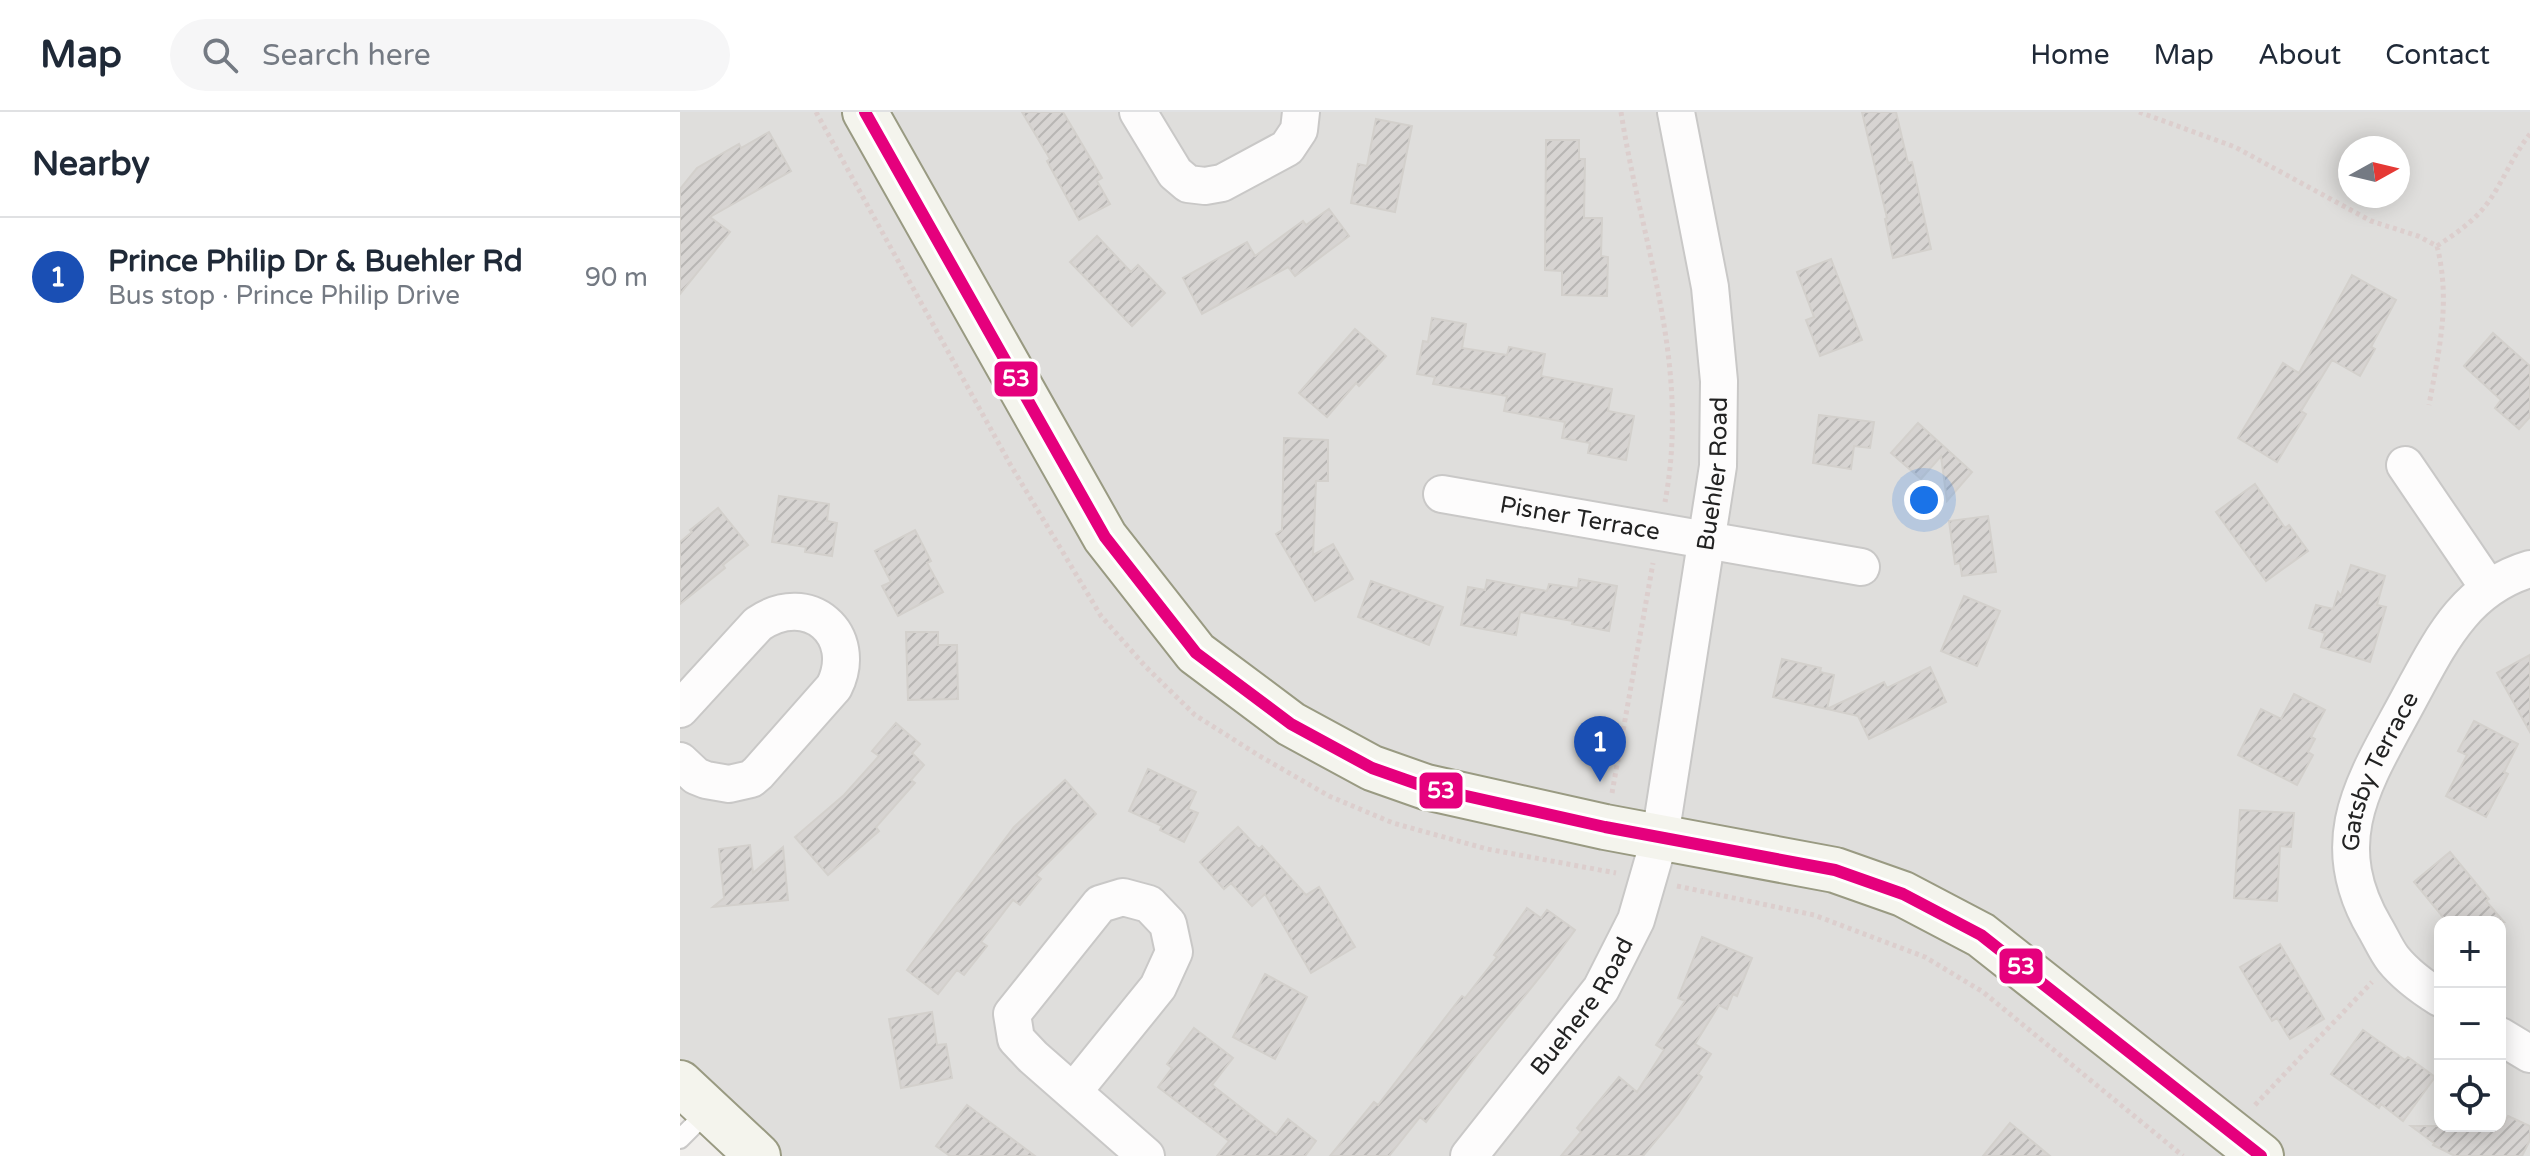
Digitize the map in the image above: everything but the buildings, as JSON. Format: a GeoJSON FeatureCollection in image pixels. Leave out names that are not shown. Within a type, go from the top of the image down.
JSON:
{"type":"FeatureCollection","features":[{"type":"Feature","properties":{"kind":"street"},"geometry":{"type":"LineString","coordinates":[[865,112],[1105,537],[1196,653],[1291,724],[1372,768],[1426,787],[1605,827],[1835,870],[1903,894],[1981,935],[2245,1144]]}},
{"type":"Feature","properties":{"kind":"street"},"geometry":{"type":"LineString","coordinates":[[1141,113],[1175,173],[1188,184],[1205,186],[1222,183],[1287,148],[1299,130],[1301,112]]}},
{"type":"Feature","properties":{"kind":"street","name":"Buehler Road"},"geometry":{"type":"LineString","coordinates":[[1660,837],[1718,466],[1719,381],[1710,287],[1676,112]]}},
{"type":"Feature","properties":{"kind":"street"},"geometry":{"type":"LineString","coordinates":[[2405,465],[2488,587]]}},
{"type":"Feature","properties":{"kind":"street","name":"Pisner Terrace"},"geometry":{"type":"LineString","coordinates":[[1442,494],[1861,567]]}},
{"type":"Feature","properties":{"kind":"street","name":"Gatsby Terrace"},"geometry":{"type":"LineString","coordinates":[[2434,994],[2394,960],[2361,903],[2351,865],[2351,825],[2365,781],[2439,642],[2466,607],[2488,587],[2514,573],[2530,569]]}},
{"type":"Feature","properties":{"kind":"street"},"geometry":{"type":"LineString","coordinates":[[680,709],[767,618],[781,613],[806,612],[818,616],[835,637],[840,675],[834,687],[758,773],[741,782],[719,783],[696,776],[680,761]]}},
{"type":"Feature","properties":{"kind":"street","name":"Buehere Road"},"geometry":{"type":"LineString","coordinates":[[1469,1156],[1601,989],[1636,920],[1660,837]]}},
{"type":"Feature","properties":{"kind":"street"},"geometry":{"type":"LineString","coordinates":[[1073,1092],[1158,987],[1174,952],[1168,924],[1149,904],[1123,897],[1100,904],[1012,1014],[1016,1039],[1033,1057],[1146,1156]]}},
{"type":"Feature","properties":{"kind":"street"},"geometry":{"type":"LineString","coordinates":[[2506,1040],[2530,1054]]}},
{"type":"Feature","properties":{"kind":"street"},"geometry":{"type":"LineString","coordinates":[[690,1111],[758,1156]]}},
{"type":"Feature","properties":{"kind":"path"},"geometry":{"type":"LineString","coordinates":[[1621,112],[1668,340],[1674,407],[1670,476],[1605,827],[1600,869],[1814,915],[1925,957],[1983,992],[2183,1156]]}},
{"type":"Feature","properties":{"kind":"path"},"geometry":{"type":"LineString","coordinates":[[2139,112],[2235,147],[2371,221],[2418,236],[2437,246],[2444,274],[2445,300],[2429,405]]}},
{"type":"Feature","properties":{"kind":"path"},"geometry":{"type":"LineString","coordinates":[[2437,246],[2462,229],[2486,205],[2530,134]]}},
{"type":"Feature","properties":{"kind":"path"},"geometry":{"type":"LineString","coordinates":[[2245,1144],[2306,1049],[2394,960]]}},
{"type":"Feature","properties":{"kind":"shaded area"},"geometry":{"type":"Polygon","coordinates":[[[680,112],[2530,112],[2530,1156],[758,1156],[680,1082],[680,112]]]}},
{"type":"Feature","properties":{"kind":"transit line","name":"53"},"geometry":{"type":"LineString","coordinates":[[865,112],[1105,537],[1196,653],[1291,724],[1372,768],[1426,787],[1605,827],[1835,870],[1903,894],[1981,935],[2261,1156]]}},
{"type":"Feature","properties":{"kind":"place","name":"Prince Philip Dr & Buehler Rd"},"geometry":{"type":"Point","coordinates":[1600,782]}}]}
